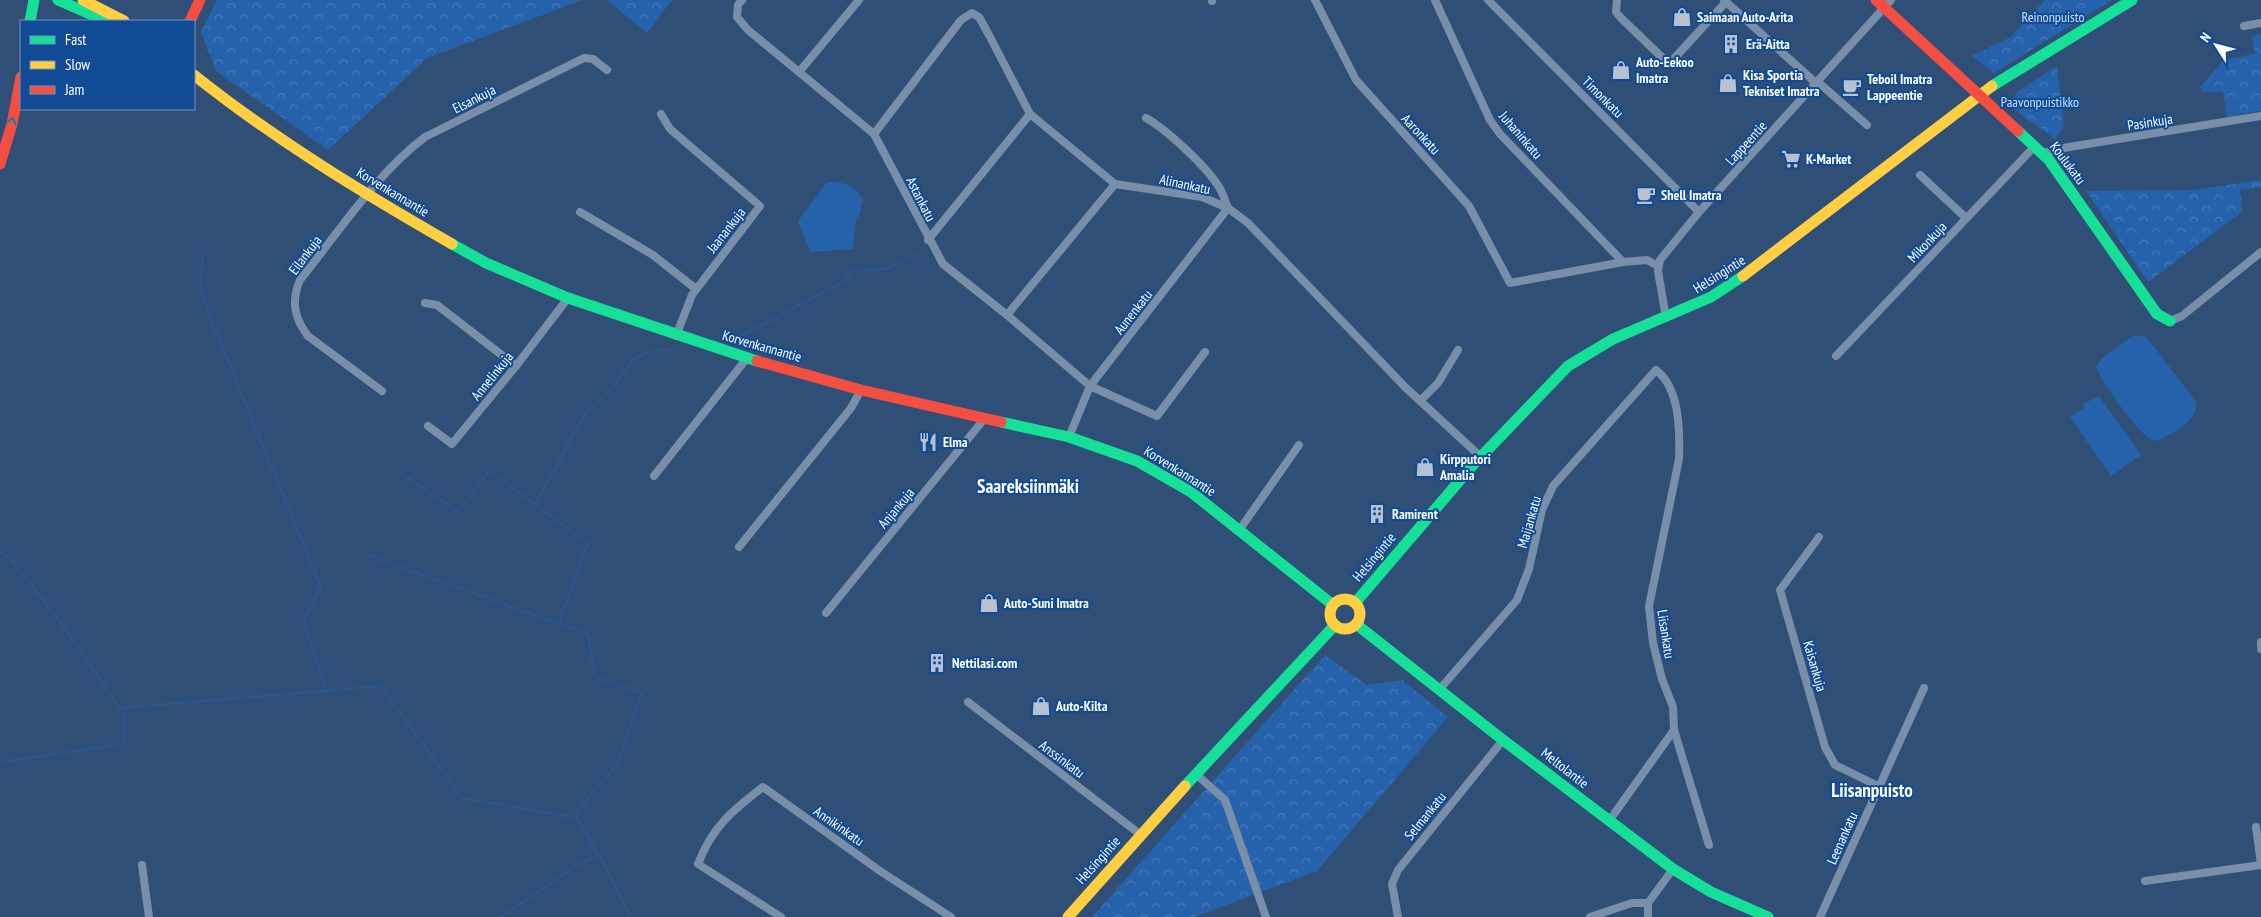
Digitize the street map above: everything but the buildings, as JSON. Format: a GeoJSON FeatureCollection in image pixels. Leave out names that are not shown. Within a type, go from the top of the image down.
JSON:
{"type":"FeatureCollection","features":[{"type":"Feature","properties":{"kind":"main road"},"geometry":{"type":"LineString","coordinates":[[30,20],[34,0]]}},
{"type":"Feature","properties":{"kind":"main road"},"geometry":{"type":"LineString","coordinates":[[58,0],[104,20]]}},
{"type":"Feature","properties":{"kind":"main road"},"geometry":{"type":"LineString","coordinates":[[83,0],[122,20]]}},
{"type":"Feature","properties":{"kind":"main road"},"geometry":{"type":"LineString","coordinates":[[190,20],[200,0]]}},
{"type":"Feature","properties":{"kind":"main road","name":"Helsingintie"},"geometry":{"type":"LineString","coordinates":[[1355,603],[1481,457],[1560,372],[1576,360],[1616,338],[1708,300],[1758,268],[1979,94],[2132,0]]}},
{"type":"Feature","properties":{"kind":"main road","name":"Koulukatu"},"geometry":{"type":"LineString","coordinates":[[1884,3],[2039,150],[2150,304],[2163,318],[2170,321]]}},
{"type":"Feature","properties":{"kind":"main road","name":"Korvenkannantie"},"geometry":{"type":"LineString","coordinates":[[195,76],[228,102],[367,195],[486,263],[568,298],[676,336],[747,358],[861,390],[1069,438],[1115,452],[1162,474],[1240,530],[1333,605]]}},
{"type":"Feature","properties":{"kind":"main road"},"geometry":{"type":"LineString","coordinates":[[0,164],[12,124],[20,82]]}},
{"type":"Feature","properties":{"kind":"main road"},"geometry":{"type":"LineString","coordinates":[[1343,599],[1355,603],[1360,613],[1356,624],[1346,629],[1335,625],[1330,615],[1333,605],[1343,599]]}},
{"type":"Feature","properties":{"kind":"main road","name":"Meltolantie"},"geometry":{"type":"LineString","coordinates":[[1356,624],[1609,821],[1673,868],[1711,892],[1768,917]]}},
{"type":"Feature","properties":{"kind":"main road","name":"Helsingintie"},"geometry":{"type":"LineString","coordinates":[[1068,917],[1196,774],[1335,625]]}},
{"type":"Feature","properties":{"kind":"street","name":"Astankatu"},"geometry":{"type":"LineString","coordinates":[[742,0],[738,5],[737,17],[748,30],[874,134],[928,240],[943,264],[1007,314],[1090,386],[1157,416],[1205,352]]}},
{"type":"Feature","properties":{"kind":"street"},"geometry":{"type":"LineString","coordinates":[[799,72],[859,0]]}},
{"type":"Feature","properties":{"kind":"street","name":"Aaronkatu"},"geometry":{"type":"LineString","coordinates":[[1315,0],[1356,80],[1469,206],[1510,283],[1623,262]]}},
{"type":"Feature","properties":{"kind":"street","name":"Juhaninkatu"},"geometry":{"type":"LineString","coordinates":[[1435,0],[1490,120],[1500,134],[1623,262]]}},
{"type":"Feature","properties":{"kind":"street","name":"Timonkatu"},"geometry":{"type":"LineString","coordinates":[[1488,0],[1699,212]]}},
{"type":"Feature","properties":{"kind":"street"},"geometry":{"type":"LineString","coordinates":[[1617,0],[1616,12],[1670,64],[1725,1],[1867,125]]}},
{"type":"Feature","properties":{"kind":"street","name":"Lappeentie"},"geometry":{"type":"LineString","coordinates":[[1658,266],[1699,212],[1817,83],[1884,3]]}},
{"type":"Feature","properties":{"kind":"street"},"geometry":{"type":"LineString","coordinates":[[874,134],[961,20],[972,12],[979,17],[1030,114],[1115,184],[1007,314]]}},
{"type":"Feature","properties":{"kind":"street"},"geometry":{"type":"LineString","coordinates":[[2244,26],[2261,23]]}},
{"type":"Feature","properties":{"kind":"street","name":"Elsankuja"},"geometry":{"type":"LineString","coordinates":[[367,195],[406,152],[425,137],[584,58],[593,59],[606,70]]}},
{"type":"Feature","properties":{"kind":"street","name":"Jaanankuja"},"geometry":{"type":"LineString","coordinates":[[661,114],[670,129],[760,206],[696,289],[676,336]]}},
{"type":"Feature","properties":{"kind":"street"},"geometry":{"type":"LineString","coordinates":[[928,240],[1030,114]]}},
{"type":"Feature","properties":{"kind":"street","name":"Pasinkuja"},"geometry":{"type":"LineString","coordinates":[[2039,150],[2069,147],[2261,116]]}},
{"type":"Feature","properties":{"kind":"street"},"geometry":{"type":"LineString","coordinates":[[1146,118],[1161,126],[1198,163],[1218,186],[1228,208]]}},
{"type":"Feature","properties":{"kind":"street","name":"Mikonkuja"},"geometry":{"type":"LineString","coordinates":[[1836,356],[1966,218],[2039,150]]}},
{"type":"Feature","properties":{"kind":"street"},"geometry":{"type":"LineString","coordinates":[[1920,175],[1966,218]]}},
{"type":"Feature","properties":{"kind":"street","name":"Alinankatu"},"geometry":{"type":"LineString","coordinates":[[1115,184],[1202,197],[1228,208],[1248,222],[1420,400],[1481,457]]}},
{"type":"Feature","properties":{"kind":"street","name":"Eilankuja"},"geometry":{"type":"LineString","coordinates":[[367,195],[300,280],[294,303],[297,320],[308,336],[382,391]]}},
{"type":"Feature","properties":{"kind":"street","name":"Aunenkatu"},"geometry":{"type":"LineString","coordinates":[[1069,438],[1090,386],[1228,208]]}},
{"type":"Feature","properties":{"kind":"street"},"geometry":{"type":"LineString","coordinates":[[580,212],[653,255],[696,289]]}},
{"type":"Feature","properties":{"kind":"street"},"geometry":{"type":"LineString","coordinates":[[2170,321],[2182,316],[2261,252]]}},
{"type":"Feature","properties":{"kind":"street"},"geometry":{"type":"LineString","coordinates":[[1623,262],[1647,260],[1658,266],[1666,318]]}},
{"type":"Feature","properties":{"kind":"street","name":"Annelinkuja"},"geometry":{"type":"LineString","coordinates":[[428,426],[452,444],[516,366],[568,298]]}},
{"type":"Feature","properties":{"kind":"street"},"geometry":{"type":"LineString","coordinates":[[425,302],[437,305],[516,366]]}},
{"type":"Feature","properties":{"kind":"street"},"geometry":{"type":"LineString","coordinates":[[1420,400],[1438,383],[1458,350]]}},
{"type":"Feature","properties":{"kind":"street"},"geometry":{"type":"LineString","coordinates":[[654,476],[747,358]]}},
{"type":"Feature","properties":{"kind":"street","name":"Maijankatu"},"geometry":{"type":"LineString","coordinates":[[1439,690],[1517,600],[1529,569],[1542,510],[1554,486],[1656,370]]}},
{"type":"Feature","properties":{"kind":"street","name":"Liisankatu"},"geometry":{"type":"LineString","coordinates":[[1656,370],[1666,382],[1674,400],[1680,435],[1678,460],[1649,606],[1653,643],[1662,679],[1673,707],[1674,730],[1709,845]]}},
{"type":"Feature","properties":{"kind":"street"},"geometry":{"type":"LineString","coordinates":[[739,546],[851,408],[861,390]]}},
{"type":"Feature","properties":{"kind":"street","name":"Anjankuja"},"geometry":{"type":"LineString","coordinates":[[826,613],[984,418]]}},
{"type":"Feature","properties":{"kind":"street"},"geometry":{"type":"LineString","coordinates":[[1240,530],[1299,445]]}},
{"type":"Feature","properties":{"kind":"street","name":"Kaisankuja"},"geometry":{"type":"LineString","coordinates":[[1819,537],[1780,590],[1825,747],[1835,765],[1878,786]]}},
{"type":"Feature","properties":{"kind":"street"},"geometry":{"type":"LineString","coordinates":[[2261,642],[2261,650]]}},
{"type":"Feature","properties":{"kind":"street","name":"Leenankatu"},"geometry":{"type":"LineString","coordinates":[[1820,917],[1924,688]]}},
{"type":"Feature","properties":{"kind":"street","name":"Anssinkatu"},"geometry":{"type":"LineString","coordinates":[[968,702],[1141,835]]}},
{"type":"Feature","properties":{"kind":"street"},"geometry":{"type":"LineString","coordinates":[[1609,821],[1674,730]]}},
{"type":"Feature","properties":{"kind":"street","name":"Selmankatu"},"geometry":{"type":"LineString","coordinates":[[1398,917],[1392,884],[1398,870],[1504,740]]}},
{"type":"Feature","properties":{"kind":"street"},"geometry":{"type":"LineString","coordinates":[[1196,774],[1226,800],[1266,917]]}},
{"type":"Feature","properties":{"kind":"street","name":"Annikinkatu"},"geometry":{"type":"LineString","coordinates":[[781,917],[698,864],[705,846],[717,827],[741,804],[763,787],[880,871],[951,917]]}},
{"type":"Feature","properties":{"kind":"street"},"geometry":{"type":"LineString","coordinates":[[2145,881],[2261,865],[2256,827]]}},
{"type":"Feature","properties":{"kind":"street"},"geometry":{"type":"LineString","coordinates":[[142,865],[150,917]]}},
{"type":"Feature","properties":{"kind":"street"},"geometry":{"type":"LineString","coordinates":[[1648,917],[1648,902],[1673,868]]}},
{"type":"Feature","properties":{"kind":"street"},"geometry":{"type":"LineString","coordinates":[[1590,917],[1632,903],[1648,902]]}},
{"type":"Feature","properties":{"kind":"green space"},"geometry":{"type":"Polygon","coordinates":[[[217,0],[582,0],[427,58],[328,150],[216,71],[201,32],[217,0]]]}},
{"type":"Feature","properties":{"kind":"green space"},"geometry":{"type":"Polygon","coordinates":[[[607,0],[672,0],[647,33],[607,0]]]}},
{"type":"Feature","properties":{"kind":"green space","name":"Reinonpuisto"},"geometry":{"type":"Polygon","coordinates":[[[2045,0],[2112,0],[1994,73],[1972,56],[2011,37],[2045,0]]]}},
{"type":"Feature","properties":{"kind":"green space"},"geometry":{"type":"Polygon","coordinates":[[[2261,34],[2261,111],[2227,117],[2223,92],[2203,92],[2200,87],[2223,61],[2255,54],[2252,36],[2261,34]]]}},
{"type":"Feature","properties":{"kind":"green space","name":"Paavonpuistikko"},"geometry":{"type":"Polygon","coordinates":[[[2057,66],[2064,127],[2055,139],[2015,110],[2012,101],[2018,91],[2057,66]]]}},
{"type":"Feature","properties":{"kind":"green space"},"geometry":{"type":"Polygon","coordinates":[[[2261,180],[2261,187],[2240,190],[2242,212],[2148,282],[2086,191],[2194,190],[2261,180]]]}},
{"type":"Feature","properties":{"kind":"green space"},"geometry":{"type":"Polygon","coordinates":[[[827,182],[848,185],[856,190],[863,199],[860,213],[856,219],[853,249],[810,252],[798,221],[827,182]]]}},
{"type":"Feature","properties":{"kind":"green space"},"geometry":{"type":"Polygon","coordinates":[[[2133,336],[2143,336],[2148,339],[2196,402],[2196,409],[2189,421],[2176,431],[2155,441],[2141,431],[2131,420],[2113,396],[2096,367],[2102,358],[2133,336]]]}},
{"type":"Feature","properties":{"kind":"green space"},"geometry":{"type":"Polygon","coordinates":[[[2099,396],[2141,455],[2111,476],[2070,417],[2085,407],[2083,404],[2099,396]]]}},
{"type":"Feature","properties":{"kind":"green space"},"geometry":{"type":"Polygon","coordinates":[[[1325,655],[1367,685],[1402,680],[1448,717],[1317,871],[1194,917],[1092,917],[1325,655]]]}},
{"type":"Feature","properties":{"kind":"waterway"},"geometry":{"type":"LineString","coordinates":[[203,254],[200,286],[212,322],[321,587],[304,621],[327,692]]}},
{"type":"Feature","properties":{"kind":"waterway"},"geometry":{"type":"LineString","coordinates":[[725,345],[842,282],[852,271],[885,269],[917,255]]}},
{"type":"Feature","properties":{"kind":"waterway"},"geometry":{"type":"LineString","coordinates":[[535,504],[588,409],[605,397],[635,358],[655,350],[674,350]]}},
{"type":"Feature","properties":{"kind":"waterway"},"geometry":{"type":"LineString","coordinates":[[401,473],[458,512],[489,471],[588,543],[559,622]]}},
{"type":"Feature","properties":{"kind":"waterway"},"geometry":{"type":"LineString","coordinates":[[0,551],[14,563],[61,623],[120,708],[381,686],[462,798],[577,818]]}},
{"type":"Feature","properties":{"kind":"waterway"},"geometry":{"type":"LineString","coordinates":[[370,556],[588,634],[595,677],[642,693],[619,762],[575,814],[607,869],[630,917]]}},
{"type":"Feature","properties":{"kind":"waterway"},"geometry":{"type":"LineString","coordinates":[[0,762],[124,744],[124,708]]}},
{"type":"Feature","properties":{"kind":"waterway"},"geometry":{"type":"LineString","coordinates":[[501,917],[578,865],[598,855]]}},
{"type":"Feature","properties":{"kind":"traffic: fast"},"geometry":{"type":"LineString","coordinates":[[30,20],[34,0]]}},
{"type":"Feature","properties":{"kind":"traffic: fast"},"geometry":{"type":"LineString","coordinates":[[58,0],[104,20]]}},
{"type":"Feature","properties":{"kind":"traffic: fast"},"geometry":{"type":"LineString","coordinates":[[1992,86],[2132,0]]}},
{"type":"Feature","properties":{"kind":"traffic: fast"},"geometry":{"type":"LineString","coordinates":[[2018,131],[2049,160],[2157,314],[2170,321]]}},
{"type":"Feature","properties":{"kind":"traffic: fast"},"geometry":{"type":"LineString","coordinates":[[452,244],[486,263],[568,298],[757,361]]}},
{"type":"Feature","properties":{"kind":"traffic: fast"},"geometry":{"type":"LineString","coordinates":[[1355,603],[1473,465],[1568,366],[1613,339],[1711,297],[1743,276]]}},
{"type":"Feature","properties":{"kind":"traffic: fast"},"geometry":{"type":"LineString","coordinates":[[1001,422],[1069,437],[1137,461],[1191,492],[1333,605]]}},
{"type":"Feature","properties":{"kind":"traffic: fast"},"geometry":{"type":"LineString","coordinates":[[1356,624],[1503,740],[1673,869],[1711,892],[1768,917]]}},
{"type":"Feature","properties":{"kind":"traffic: fast"},"geometry":{"type":"LineString","coordinates":[[1185,786],[1335,625]]}},
{"type":"Feature","properties":{"kind":"traffic: slow"},"geometry":{"type":"LineString","coordinates":[[83,0],[122,20]]}},
{"type":"Feature","properties":{"kind":"traffic: slow"},"geometry":{"type":"LineString","coordinates":[[195,76],[224,99],[287,143],[385,205],[452,244]]}},
{"type":"Feature","properties":{"kind":"traffic: slow"},"geometry":{"type":"LineString","coordinates":[[1743,276],[1992,86]]}},
{"type":"Feature","properties":{"kind":"traffic: slow"},"geometry":{"type":"LineString","coordinates":[[1345,599],[1351,600],[1359,608],[1360,614],[1359,620],[1351,628],[1345,629],[1339,628],[1331,620],[1330,614],[1331,608],[1339,600],[1345,599]]}},
{"type":"Feature","properties":{"kind":"traffic: slow"},"geometry":{"type":"LineString","coordinates":[[1068,917],[1185,786]]}},
{"type":"Feature","properties":{"kind":"traffic: jam"},"geometry":{"type":"LineString","coordinates":[[190,20],[200,0]]}},
{"type":"Feature","properties":{"kind":"traffic: jam"},"geometry":{"type":"LineString","coordinates":[[1876,0],[2018,131]]}},
{"type":"Feature","properties":{"kind":"traffic: jam"},"geometry":{"type":"LineString","coordinates":[[0,164],[12,124],[20,82]]}},
{"type":"Feature","properties":{"kind":"traffic: jam"},"geometry":{"type":"LineString","coordinates":[[757,361],[861,390],[1001,422]]}},
{"type":"Feature","properties":{"kind":"place","name":"Saimaan Auto-Arita"},"geometry":{"type":"Point","coordinates":[1682,17]}},
{"type":"Feature","properties":{"kind":"place","name":"Erä-Aitta"},"geometry":{"type":"Point","coordinates":[1731,44]}},
{"type":"Feature","properties":{"kind":"place","name":"Auto-Eekoo Imatra"},"geometry":{"type":"Point","coordinates":[1621,70]}},
{"type":"Feature","properties":{"kind":"place","name":"Kisa Sportia Tekniset Imatra"},"geometry":{"type":"Point","coordinates":[1728,83]}},
{"type":"Feature","properties":{"kind":"place","name":"Teboil Imatra Lappeentie"},"geometry":{"type":"Point","coordinates":[1852,87]}},
{"type":"Feature","properties":{"kind":"place","name":"K-Market"},"geometry":{"type":"Point","coordinates":[1791,159]}},
{"type":"Feature","properties":{"kind":"place","name":"Shell Imatra"},"geometry":{"type":"Point","coordinates":[1646,195]}},
{"type":"Feature","properties":{"kind":"place","name":"Elma"},"geometry":{"type":"Point","coordinates":[928,442]}},
{"type":"Feature","properties":{"kind":"place","name":"Kirpputori Amalia"},"geometry":{"type":"Point","coordinates":[1425,467]}},
{"type":"Feature","properties":{"kind":"place","name":"Ramirent"},"geometry":{"type":"Point","coordinates":[1377,514]}},
{"type":"Feature","properties":{"kind":"place","name":"Auto-Suni Imatra"},"geometry":{"type":"Point","coordinates":[989,603]}},
{"type":"Feature","properties":{"kind":"place","name":"Nettilasi.com"},"geometry":{"type":"Point","coordinates":[937,663]}},
{"type":"Feature","properties":{"kind":"place","name":"Auto-Kilta"},"geometry":{"type":"Point","coordinates":[1041,706]}},
{"type":"Feature","properties":{"kind":"district","name":"Saareksiinmäki"},"geometry":{"type":"Point","coordinates":[1028,486]}},
{"type":"Feature","properties":{"kind":"district","name":"Liisanpuisto"},"geometry":{"type":"Point","coordinates":[1872,790]}}]}
